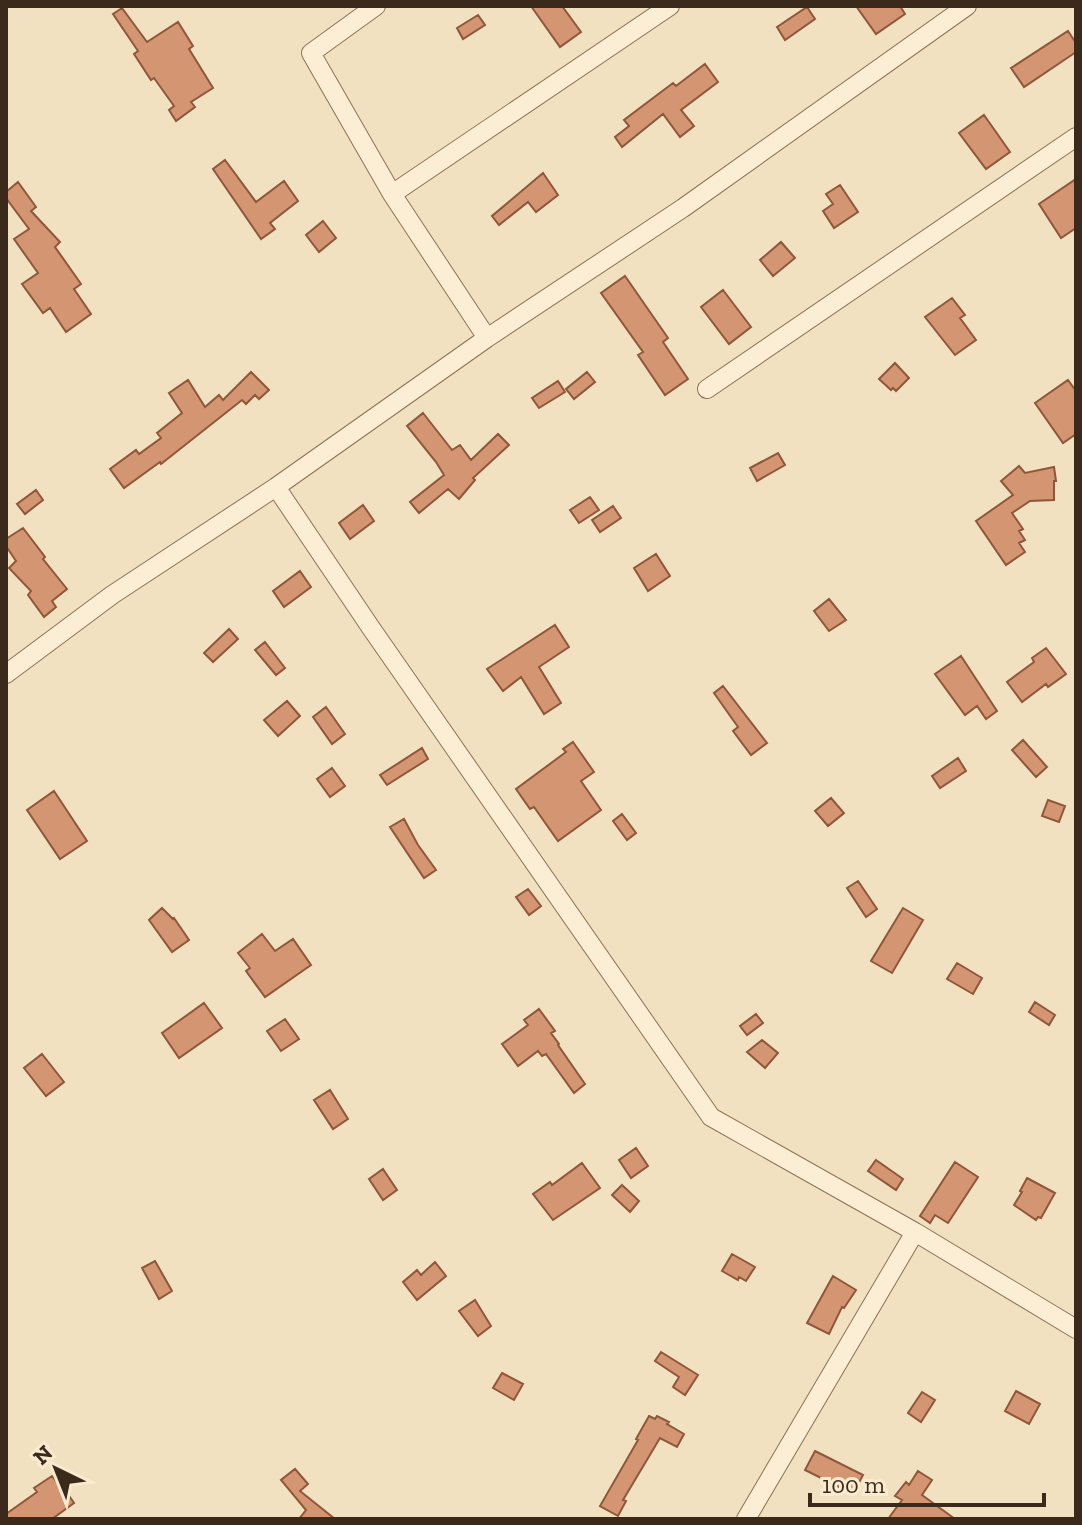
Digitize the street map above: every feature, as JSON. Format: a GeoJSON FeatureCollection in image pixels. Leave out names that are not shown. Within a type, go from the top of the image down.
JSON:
{"type":"FeatureCollection","features":[{"type":"Feature","properties":{"kind":"street"},"geometry":{"type":"LineString","coordinates":[[376,6],[311,53],[392,194],[487,338]]}},
{"type":"Feature","properties":{"kind":"street"},"geometry":{"type":"LineString","coordinates":[[392,194],[670,6]]}},
{"type":"Feature","properties":{"kind":"street"},"geometry":{"type":"LineString","coordinates":[[6,674],[112,595],[276,487],[487,338],[683,208],[967,6]]}},
{"type":"Feature","properties":{"kind":"street"},"geometry":{"type":"LineString","coordinates":[[707,389],[1076,137]]}},
{"type":"Feature","properties":{"kind":"street"},"geometry":{"type":"LineString","coordinates":[[276,487],[711,1117],[915,1232],[1076,1329]]}},
{"type":"Feature","properties":{"kind":"street"},"geometry":{"type":"LineString","coordinates":[[746,1519],[915,1232]]}},
{"type":"Feature","properties":{"kind":"building"},"geometry":{"type":"Polygon","coordinates":[[[531,6],[562,6],[581,32],[560,47],[531,6]]]}},
{"type":"Feature","properties":{"kind":"building"},"geometry":{"type":"Polygon","coordinates":[[[856,6],[900,6],[905,14],[876,34],[856,6]]]}},
{"type":"Feature","properties":{"kind":"building"},"geometry":{"type":"Polygon","coordinates":[[[807,7],[815,19],[785,40],[777,27],[807,7]]]}},
{"type":"Feature","properties":{"kind":"building"},"geometry":{"type":"Polygon","coordinates":[[[122,8],[147,42],[178,22],[193,46],[189,49],[213,88],[191,102],[195,107],[176,121],[169,110],[174,106],[154,78],[151,80],[134,54],[138,51],[113,14],[122,8]]]}},
{"type":"Feature","properties":{"kind":"building"},"geometry":{"type":"Polygon","coordinates":[[[478,15],[485,25],[463,39],[457,28],[478,15]]]}},
{"type":"Feature","properties":{"kind":"building"},"geometry":{"type":"Polygon","coordinates":[[[1068,31],[1076,43],[1076,52],[1024,87],[1011,68],[1068,31]]]}},
{"type":"Feature","properties":{"kind":"building"},"geometry":{"type":"Polygon","coordinates":[[[705,64],[718,82],[681,110],[694,126],[680,137],[663,114],[622,147],[615,137],[629,126],[624,120],[673,83],[676,86],[705,64]]]}},
{"type":"Feature","properties":{"kind":"building"},"geometry":{"type":"Polygon","coordinates":[[[984,115],[1010,152],[986,169],[959,133],[984,115]]]}},
{"type":"Feature","properties":{"kind":"building"},"geometry":{"type":"Polygon","coordinates":[[[225,160],[256,202],[284,181],[298,201],[270,223],[275,229],[261,239],[213,169],[225,160]]]}},
{"type":"Feature","properties":{"kind":"building"},"geometry":{"type":"Polygon","coordinates":[[[543,173],[558,195],[536,212],[528,202],[499,225],[492,216],[543,173]]]}},
{"type":"Feature","properties":{"kind":"building"},"geometry":{"type":"Polygon","coordinates":[[[1076,179],[1076,228],[1061,238],[1039,204],[1076,179]]]}},
{"type":"Feature","properties":{"kind":"building"},"geometry":{"type":"Polygon","coordinates":[[[18,182],[36,207],[31,211],[60,242],[55,247],[81,284],[74,289],[91,314],[66,332],[50,308],[43,313],[22,284],[38,273],[14,239],[29,229],[6,198],[6,192],[18,182]]]}},
{"type":"Feature","properties":{"kind":"building"},"geometry":{"type":"Polygon","coordinates":[[[840,185],[858,212],[834,228],[823,211],[833,204],[826,194],[840,185]]]}},
{"type":"Feature","properties":{"kind":"building"},"geometry":{"type":"Polygon","coordinates":[[[323,221],[336,238],[319,252],[306,235],[323,221]]]}},
{"type":"Feature","properties":{"kind":"building"},"geometry":{"type":"Polygon","coordinates":[[[781,242],[795,258],[773,276],[760,260],[781,242]]]}},
{"type":"Feature","properties":{"kind":"building"},"geometry":{"type":"Polygon","coordinates":[[[625,276],[668,338],[663,342],[688,379],[665,395],[638,355],[643,352],[601,293],[625,276]]]}},
{"type":"Feature","properties":{"kind":"building"},"geometry":{"type":"Polygon","coordinates":[[[723,290],[751,327],[729,344],[701,307],[723,290]]]}},
{"type":"Feature","properties":{"kind":"building"},"geometry":{"type":"Polygon","coordinates":[[[952,298],[965,315],[960,318],[976,340],[955,355],[925,317],[952,298]]]}},
{"type":"Feature","properties":{"kind":"building"},"geometry":{"type":"Polygon","coordinates":[[[895,363],[909,378],[896,391],[879,379],[895,363]]]}},
{"type":"Feature","properties":{"kind":"building"},"geometry":{"type":"Polygon","coordinates":[[[251,372],[269,390],[259,399],[255,395],[246,404],[242,400],[161,464],[124,488],[110,469],[136,450],[139,454],[161,438],[157,433],[182,413],[169,393],[188,380],[205,407],[219,395],[223,400],[251,372]]]}},
{"type":"Feature","properties":{"kind":"building"},"geometry":{"type":"Polygon","coordinates":[[[587,372],[595,382],[574,399],[566,389],[587,372]]]}},
{"type":"Feature","properties":{"kind":"building"},"geometry":{"type":"Polygon","coordinates":[[[1068,380],[1076,391],[1076,434],[1063,443],[1035,403],[1068,380]]]}},
{"type":"Feature","properties":{"kind":"building"},"geometry":{"type":"Polygon","coordinates":[[[558,381],[565,392],[539,408],[532,398],[558,381]]]}},
{"type":"Feature","properties":{"kind":"building"},"geometry":{"type":"Polygon","coordinates":[[[423,413],[452,450],[460,445],[471,460],[498,434],[509,445],[473,478],[475,480],[459,499],[448,489],[419,513],[410,502],[444,475],[407,426],[423,413]]]}},
{"type":"Feature","properties":{"kind":"building"},"geometry":{"type":"Polygon","coordinates":[[[778,453],[785,465],[757,481],[750,468],[778,453]]]}},
{"type":"Feature","properties":{"kind":"building"},"geometry":{"type":"Polygon","coordinates":[[[1019,466],[1025,473],[1054,467],[1054,500],[1030,501],[1012,513],[1023,529],[1019,531],[1025,540],[1019,543],[1025,552],[1006,565],[976,521],[1013,495],[1001,481],[1019,466]]]}},
{"type":"Feature","properties":{"kind":"building"},"geometry":{"type":"Polygon","coordinates":[[[36,490],[43,500],[25,514],[17,504],[36,490]]]}},
{"type":"Feature","properties":{"kind":"building"},"geometry":{"type":"Polygon","coordinates":[[[590,497],[599,510],[579,523],[570,510],[590,497]]]}},
{"type":"Feature","properties":{"kind":"building"},"geometry":{"type":"Polygon","coordinates":[[[363,505],[374,521],[350,539],[339,523],[363,505]]]}},
{"type":"Feature","properties":{"kind":"building"},"geometry":{"type":"Polygon","coordinates":[[[613,506],[621,518],[600,532],[592,520],[613,506]]]}},
{"type":"Feature","properties":{"kind":"building"},"geometry":{"type":"Polygon","coordinates":[[[23,528],[67,589],[52,601],[56,607],[44,617],[28,595],[31,591],[9,568],[16,561],[6,546],[6,539],[23,528]]]}},
{"type":"Feature","properties":{"kind":"building"},"geometry":{"type":"Polygon","coordinates":[[[656,554],[670,576],[648,591],[634,568],[656,554]]]}},
{"type":"Feature","properties":{"kind":"building"},"geometry":{"type":"Polygon","coordinates":[[[300,571],[311,587],[284,607],[273,591],[300,571]]]}},
{"type":"Feature","properties":{"kind":"building"},"geometry":{"type":"Polygon","coordinates":[[[829,599],[846,620],[829,631],[814,611],[829,599]]]}},
{"type":"Feature","properties":{"kind":"building"},"geometry":{"type":"Polygon","coordinates":[[[555,625],[569,647],[539,667],[561,703],[544,714],[521,677],[503,691],[487,669],[555,625]]]}},
{"type":"Feature","properties":{"kind":"building"},"geometry":{"type":"Polygon","coordinates":[[[229,629],[238,639],[213,662],[204,653],[229,629]]]}},
{"type":"Feature","properties":{"kind":"building"},"geometry":{"type":"Polygon","coordinates":[[[265,642],[285,668],[276,675],[255,650],[265,642]]]}},
{"type":"Feature","properties":{"kind":"building"},"geometry":{"type":"Polygon","coordinates":[[[1046,648],[1066,674],[1022,702],[1007,682],[1034,662],[1032,658],[1046,648]]]}},
{"type":"Feature","properties":{"kind":"building"},"geometry":{"type":"Polygon","coordinates":[[[961,656],[997,711],[986,719],[977,706],[965,715],[935,674],[961,656]]]}},
{"type":"Feature","properties":{"kind":"building"},"geometry":{"type":"Polygon","coordinates":[[[723,686],[767,743],[751,755],[733,731],[738,727],[714,693],[723,686]]]}},
{"type":"Feature","properties":{"kind":"building"},"geometry":{"type":"Polygon","coordinates":[[[287,701],[300,716],[278,736],[264,720],[287,701]]]}},
{"type":"Feature","properties":{"kind":"building"},"geometry":{"type":"Polygon","coordinates":[[[326,707],[345,734],[332,744],[313,717],[326,707]]]}},
{"type":"Feature","properties":{"kind":"building"},"geometry":{"type":"Polygon","coordinates":[[[1023,740],[1047,767],[1036,777],[1012,750],[1023,740]]]}},
{"type":"Feature","properties":{"kind":"building"},"geometry":{"type":"Polygon","coordinates":[[[573,742],[594,772],[581,781],[601,810],[558,841],[534,807],[530,809],[516,789],[566,752],[563,749],[573,742]]]}},
{"type":"Feature","properties":{"kind":"building"},"geometry":{"type":"Polygon","coordinates":[[[422,748],[428,759],[387,785],[380,775],[422,748]]]}},
{"type":"Feature","properties":{"kind":"building"},"geometry":{"type":"Polygon","coordinates":[[[958,758],[966,771],[940,788],[932,776],[958,758]]]}},
{"type":"Feature","properties":{"kind":"building"},"geometry":{"type":"Polygon","coordinates":[[[332,768],[345,786],[330,797],[317,779],[332,768]]]}},
{"type":"Feature","properties":{"kind":"building"},"geometry":{"type":"Polygon","coordinates":[[[54,791],[87,841],[60,859],[27,810],[54,791]]]}},
{"type":"Feature","properties":{"kind":"building"},"geometry":{"type":"Polygon","coordinates":[[[831,798],[844,813],[828,826],[815,811],[831,798]]]}},
{"type":"Feature","properties":{"kind":"building"},"geometry":{"type":"Polygon","coordinates":[[[1048,800],[1065,806],[1059,822],[1042,816],[1048,800]]]}},
{"type":"Feature","properties":{"kind":"building"},"geometry":{"type":"Polygon","coordinates":[[[622,814],[636,833],[627,840],[613,821],[622,814]]]}},
{"type":"Feature","properties":{"kind":"building"},"geometry":{"type":"Polygon","coordinates":[[[404,819],[436,870],[424,878],[390,827],[404,819]]]}},
{"type":"Feature","properties":{"kind":"building"},"geometry":{"type":"Polygon","coordinates":[[[858,881],[877,909],[866,917],[847,888],[858,881]]]}},
{"type":"Feature","properties":{"kind":"building"},"geometry":{"type":"Polygon","coordinates":[[[528,889],[541,906],[529,915],[516,897],[528,889]]]}},
{"type":"Feature","properties":{"kind":"building"},"geometry":{"type":"Polygon","coordinates":[[[162,908],[174,918],[189,940],[172,952],[149,920],[162,908]]]}},
{"type":"Feature","properties":{"kind":"building"},"geometry":{"type":"Polygon","coordinates":[[[903,908],[923,920],[892,973],[871,961],[903,908]]]}},
{"type":"Feature","properties":{"kind":"building"},"geometry":{"type":"Polygon","coordinates":[[[262,934],[275,951],[293,939],[311,965],[265,997],[246,971],[250,968],[238,953],[262,934]]]}},
{"type":"Feature","properties":{"kind":"building"},"geometry":{"type":"Polygon","coordinates":[[[957,963],[982,978],[973,994],[947,979],[957,963]]]}},
{"type":"Feature","properties":{"kind":"building"},"geometry":{"type":"Polygon","coordinates":[[[1035,1002],[1055,1015],[1049,1025],[1029,1012],[1035,1002]]]}},
{"type":"Feature","properties":{"kind":"building"},"geometry":{"type":"Polygon","coordinates":[[[204,1003],[222,1028],[179,1058],[162,1033],[204,1003]]]}},
{"type":"Feature","properties":{"kind":"building"},"geometry":{"type":"Polygon","coordinates":[[[539,1009],[555,1031],[551,1033],[558,1045],[585,1084],[574,1093],[546,1054],[542,1056],[538,1051],[518,1066],[502,1044],[528,1025],[524,1020],[539,1009]]]}},
{"type":"Feature","properties":{"kind":"building"},"geometry":{"type":"Polygon","coordinates":[[[756,1014],[763,1023],[747,1035],[740,1026],[756,1014]]]}},
{"type":"Feature","properties":{"kind":"building"},"geometry":{"type":"Polygon","coordinates":[[[285,1019],[299,1039],[281,1051],[267,1031],[285,1019]]]}},
{"type":"Feature","properties":{"kind":"building"},"geometry":{"type":"Polygon","coordinates":[[[762,1040],[778,1053],[765,1068],[747,1052],[762,1040]]]}},
{"type":"Feature","properties":{"kind":"building"},"geometry":{"type":"Polygon","coordinates":[[[42,1054],[64,1082],[46,1096],[24,1068],[42,1054]]]}},
{"type":"Feature","properties":{"kind":"building"},"geometry":{"type":"Polygon","coordinates":[[[330,1090],[348,1119],[333,1129],[314,1100],[330,1090]]]}},
{"type":"Feature","properties":{"kind":"building"},"geometry":{"type":"Polygon","coordinates":[[[636,1148],[648,1166],[631,1178],[619,1160],[636,1148]]]}},
{"type":"Feature","properties":{"kind":"building"},"geometry":{"type":"Polygon","coordinates":[[[876,1160],[903,1179],[896,1190],[868,1171],[876,1160]]]}},
{"type":"Feature","properties":{"kind":"building"},"geometry":{"type":"Polygon","coordinates":[[[955,1162],[978,1177],[948,1223],[935,1215],[930,1223],[920,1216],[955,1162]]]}},
{"type":"Feature","properties":{"kind":"building"},"geometry":{"type":"Polygon","coordinates":[[[582,1163],[600,1188],[553,1220],[533,1194],[550,1182],[552,1185],[582,1163]]]}},
{"type":"Feature","properties":{"kind":"building"},"geometry":{"type":"Polygon","coordinates":[[[383,1169],[397,1190],[383,1200],[369,1179],[383,1169]]]}},
{"type":"Feature","properties":{"kind":"building"},"geometry":{"type":"Polygon","coordinates":[[[1027,1178],[1055,1193],[1041,1218],[1036,1220],[1014,1205],[1027,1178]]]}},
{"type":"Feature","properties":{"kind":"building"},"geometry":{"type":"Polygon","coordinates":[[[622,1185],[639,1201],[630,1212],[612,1195],[622,1185]]]}},
{"type":"Feature","properties":{"kind":"building"},"geometry":{"type":"Polygon","coordinates":[[[732,1254],[755,1267],[746,1281],[722,1271],[732,1254]]]}},
{"type":"Feature","properties":{"kind":"building"},"geometry":{"type":"Polygon","coordinates":[[[155,1261],[172,1291],[159,1299],[142,1268],[155,1261]]]}},
{"type":"Feature","properties":{"kind":"building"},"geometry":{"type":"Polygon","coordinates":[[[435,1262],[446,1276],[417,1300],[403,1282],[417,1270],[421,1275],[435,1262]]]}},
{"type":"Feature","properties":{"kind":"building"},"geometry":{"type":"Polygon","coordinates":[[[833,1276],[856,1290],[842,1307],[829,1334],[807,1323],[833,1276]]]}},
{"type":"Feature","properties":{"kind":"building"},"geometry":{"type":"Polygon","coordinates":[[[475,1300],[491,1326],[478,1336],[459,1311],[475,1300]]]}},
{"type":"Feature","properties":{"kind":"building"},"geometry":{"type":"Polygon","coordinates":[[[661,1352],[698,1375],[685,1395],[673,1387],[679,1377],[655,1361],[661,1352]]]}},
{"type":"Feature","properties":{"kind":"building"},"geometry":{"type":"Polygon","coordinates":[[[502,1373],[523,1384],[514,1400],[493,1388],[502,1373]]]}},
{"type":"Feature","properties":{"kind":"building"},"geometry":{"type":"Polygon","coordinates":[[[1016,1391],[1040,1404],[1029,1424],[1005,1411],[1016,1391]]]}},
{"type":"Feature","properties":{"kind":"building"},"geometry":{"type":"Polygon","coordinates":[[[922,1392],[935,1400],[921,1422],[908,1413],[922,1392]]]}},
{"type":"Feature","properties":{"kind":"building"},"geometry":{"type":"Polygon","coordinates":[[[649,1416],[669,1422],[667,1424],[684,1434],[677,1447],[660,1438],[623,1500],[626,1501],[618,1516],[600,1506],[649,1416]]]}},
{"type":"Feature","properties":{"kind":"building"},"geometry":{"type":"Polygon","coordinates":[[[815,1451],[863,1475],[853,1494],[805,1470],[815,1451]]]}},
{"type":"Feature","properties":{"kind":"building"},"geometry":{"type":"Polygon","coordinates":[[[295,1469],[308,1484],[300,1491],[335,1519],[299,1519],[306,1510],[281,1480],[295,1469]]]}},
{"type":"Feature","properties":{"kind":"building"},"geometry":{"type":"Polygon","coordinates":[[[918,1471],[932,1480],[922,1495],[955,1519],[888,1519],[902,1500],[895,1496],[906,1482],[909,1485],[918,1471]]]}},
{"type":"Feature","properties":{"kind":"building"},"geometry":{"type":"Polygon","coordinates":[[[52,1476],[74,1503],[52,1519],[6,1519],[6,1514],[37,1492],[34,1488],[52,1476]]]}}]}
